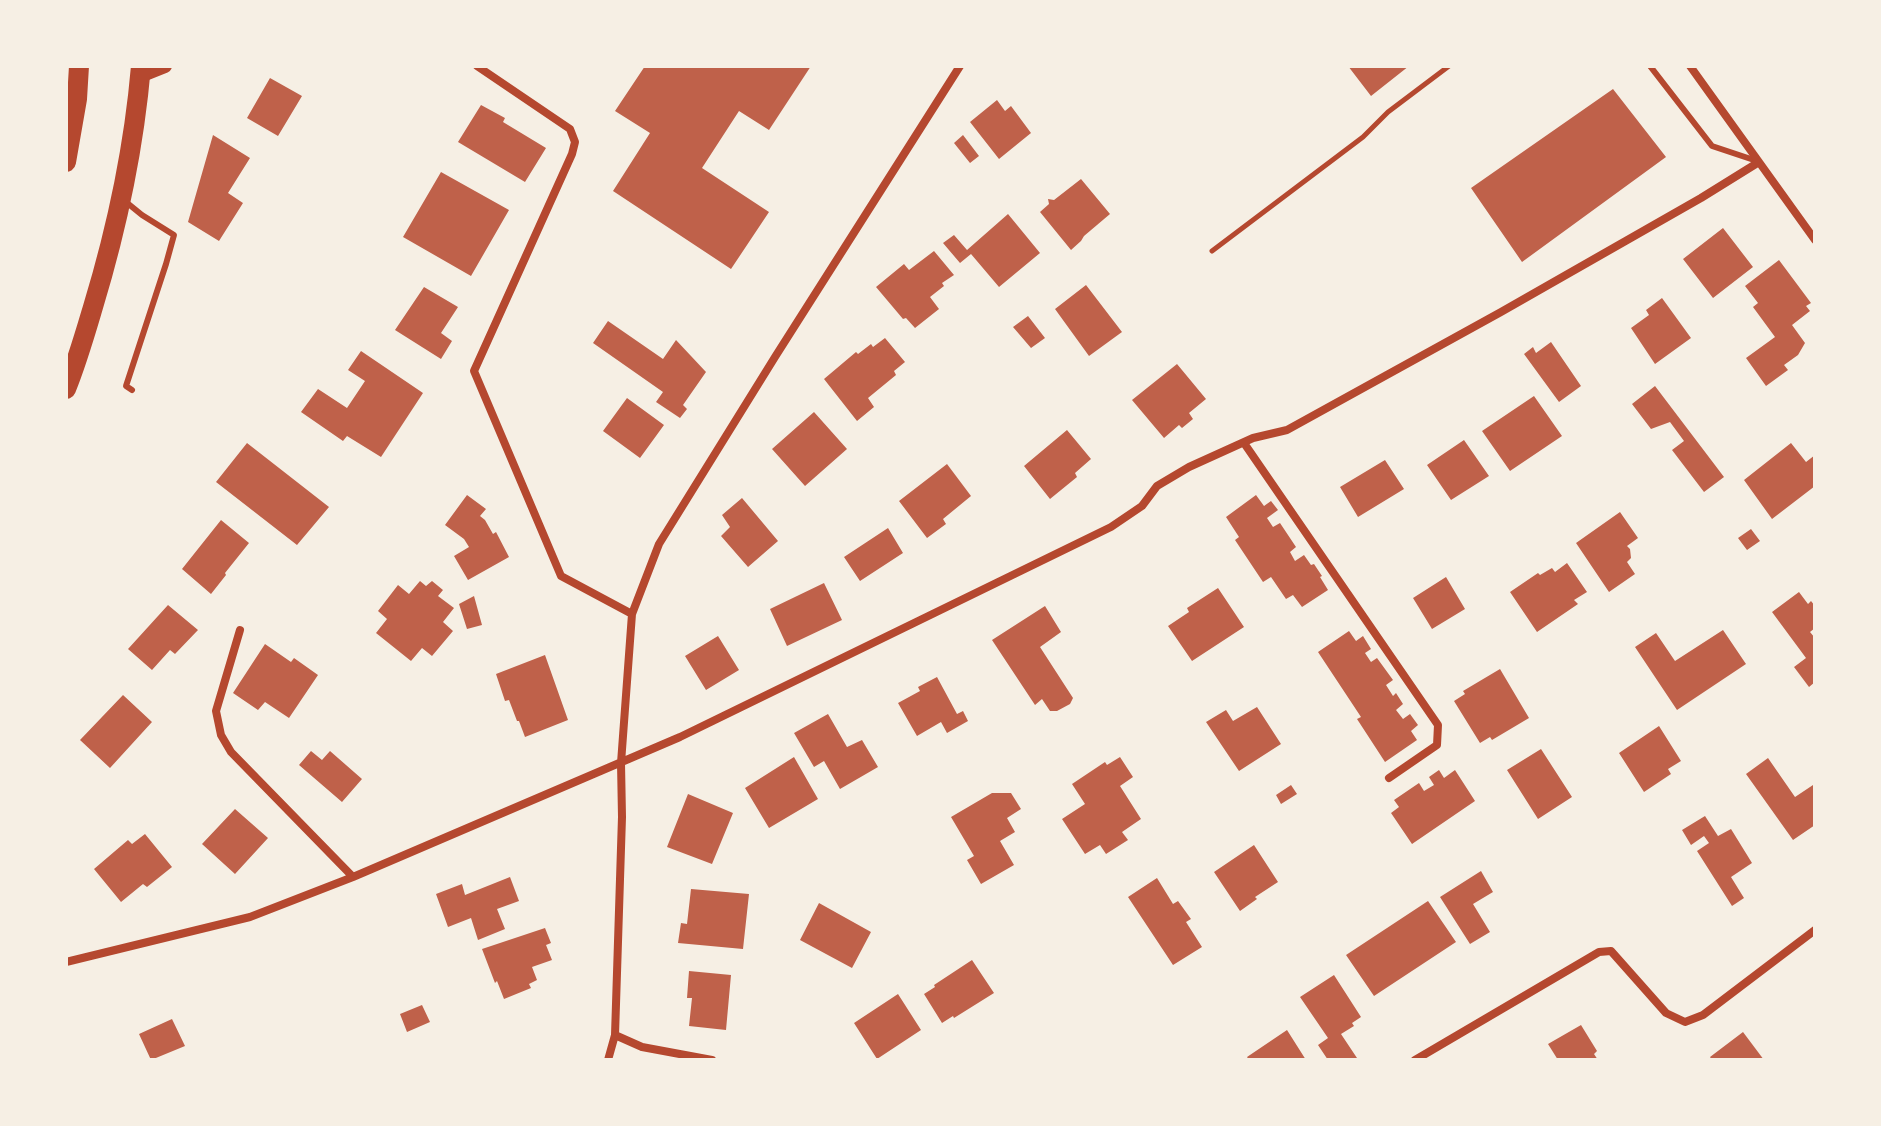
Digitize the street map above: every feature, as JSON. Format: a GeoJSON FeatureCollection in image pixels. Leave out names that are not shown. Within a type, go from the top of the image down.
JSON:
{"type":"FeatureCollection","features":[{"type":"Feature","properties":{"kind":"main road"},"geometry":{"type":"LineString","coordinates":[[66,162],[77,99],[79,66]]}},
{"type":"Feature","properties":{"kind":"main road"},"geometry":{"type":"LineString","coordinates":[[66,389],[105,268],[122,198],[141,71]]}},
{"type":"Feature","properties":{"kind":"street"},"geometry":{"type":"LineString","coordinates":[[141,71],[165,66]]}},
{"type":"Feature","properties":{"kind":"street"},"geometry":{"type":"LineString","coordinates":[[477,66],[570,129],[575,142],[474,371],[561,576],[632,614]]}},
{"type":"Feature","properties":{"kind":"street"},"geometry":{"type":"LineString","coordinates":[[608,1060],[615,1035],[621,763],[632,614],[659,544],[960,66]]}},
{"type":"Feature","properties":{"kind":"street"},"geometry":{"type":"LineString","coordinates":[[1690,66],[1815,240]]}},
{"type":"Feature","properties":{"kind":"street"},"geometry":{"type":"LineString","coordinates":[[66,962],[250,917],[353,877],[680,737],[1111,527],[1142,506],[1157,486],[1189,467],[1253,438],[1287,430],[1501,312],[1759,162]]}},
{"type":"Feature","properties":{"kind":"street"},"geometry":{"type":"LineString","coordinates":[[1244,443],[1438,725],[1437,745],[1389,778]]}},
{"type":"Feature","properties":{"kind":"street"},"geometry":{"type":"LineString","coordinates":[[240,630],[216,711],[221,735],[231,752],[353,877]]}},
{"type":"Feature","properties":{"kind":"street"},"geometry":{"type":"LineString","coordinates":[[1415,1060],[1599,952],[1611,951],[1666,1013],[1685,1022],[1703,1015],[1815,930]]}},
{"type":"Feature","properties":{"kind":"street"},"geometry":{"type":"LineString","coordinates":[[615,1035],[642,1047],[712,1060]]}},
{"type":"Feature","properties":{"kind":"lane"},"geometry":{"type":"LineString","coordinates":[[1650,66],[1712,146],[1759,162]]}},
{"type":"Feature","properties":{"kind":"lane"},"geometry":{"type":"LineString","coordinates":[[122,198],[174,235],[126,386],[132,390]]}},
{"type":"Feature","properties":{"kind":"path"},"geometry":{"type":"LineString","coordinates":[[1212,251],[1363,137],[1388,112],[1449,66]]}},
{"type":"Feature","properties":{"kind":"building"},"geometry":{"type":"Polygon","coordinates":[[[645,66],[811,66],[769,130],[739,111],[702,168],[769,212],[731,269],[613,191],[650,133],[615,111],[645,66]]]}},
{"type":"Feature","properties":{"kind":"building"},"geometry":{"type":"Polygon","coordinates":[[[1348,66],[1409,66],[1371,96],[1348,66]]]}},
{"type":"Feature","properties":{"kind":"building"},"geometry":{"type":"Polygon","coordinates":[[[270,78],[302,96],[278,136],[247,118],[270,78]]]}},
{"type":"Feature","properties":{"kind":"building"},"geometry":{"type":"Polygon","coordinates":[[[1613,89],[1666,157],[1522,262],[1471,188],[1613,89]]]}},
{"type":"Feature","properties":{"kind":"building"},"geometry":{"type":"Polygon","coordinates":[[[997,100],[1005,111],[1011,106],[1031,133],[999,159],[970,122],[997,100]]]}},
{"type":"Feature","properties":{"kind":"building"},"geometry":{"type":"Polygon","coordinates":[[[481,105],[546,148],[525,182],[458,142],[481,105]]]}},
{"type":"Feature","properties":{"kind":"building"},"geometry":{"type":"Polygon","coordinates":[[[213,135],[250,158],[228,193],[243,203],[219,241],[188,222],[213,135]]]}},
{"type":"Feature","properties":{"kind":"building"},"geometry":{"type":"Polygon","coordinates":[[[963,135],[979,156],[970,163],[954,143],[963,135]]]}},
{"type":"Feature","properties":{"kind":"building"},"geometry":{"type":"Polygon","coordinates":[[[441,172],[509,210],[471,276],[403,237],[441,172]]]}},
{"type":"Feature","properties":{"kind":"building"},"geometry":{"type":"Polygon","coordinates":[[[1081,179],[1110,214],[1071,250],[1040,212],[1049,204],[1048,199],[1054,200],[1081,179]]]}},
{"type":"Feature","properties":{"kind":"building"},"geometry":{"type":"Polygon","coordinates":[[[1008,214],[1040,253],[999,287],[971,254],[960,263],[943,243],[954,235],[967,250],[1008,214]]]}},
{"type":"Feature","properties":{"kind":"building"},"geometry":{"type":"Polygon","coordinates":[[[1723,228],[1753,267],[1713,298],[1683,259],[1723,228]]]}},
{"type":"Feature","properties":{"kind":"building"},"geometry":{"type":"Polygon","coordinates":[[[934,251],[954,275],[930,297],[939,309],[915,328],[906,318],[903,319],[876,287],[904,264],[909,270],[934,251]]]}},
{"type":"Feature","properties":{"kind":"building"},"geometry":{"type":"Polygon","coordinates":[[[1779,260],[1811,303],[1806,306],[1810,311],[1792,325],[1805,343],[1798,355],[1784,365],[1788,370],[1766,386],[1746,358],[1775,337],[1753,307],[1758,303],[1745,286],[1779,260]]]}},
{"type":"Feature","properties":{"kind":"building"},"geometry":{"type":"Polygon","coordinates":[[[1086,285],[1122,332],[1089,356],[1055,309],[1086,285]]]}},
{"type":"Feature","properties":{"kind":"building"},"geometry":{"type":"Polygon","coordinates":[[[424,287],[458,307],[441,333],[452,341],[441,359],[395,330],[424,287]]]}},
{"type":"Feature","properties":{"kind":"building"},"geometry":{"type":"Polygon","coordinates":[[[1662,298],[1691,338],[1655,364],[1631,328],[1649,315],[1646,310],[1662,298]]]}},
{"type":"Feature","properties":{"kind":"building"},"geometry":{"type":"Polygon","coordinates":[[[1028,316],[1045,338],[1031,348],[1013,327],[1028,316]]]}},
{"type":"Feature","properties":{"kind":"building"},"geometry":{"type":"Polygon","coordinates":[[[608,321],[663,359],[676,340],[706,372],[683,405],[687,409],[680,418],[656,402],[663,392],[593,343],[608,321]]]}},
{"type":"Feature","properties":{"kind":"building"},"geometry":{"type":"Polygon","coordinates":[[[885,338],[905,362],[894,371],[896,375],[868,398],[874,407],[857,421],[824,379],[856,352],[858,354],[871,344],[873,347],[885,338]]]}},
{"type":"Feature","properties":{"kind":"building"},"geometry":{"type":"Polygon","coordinates":[[[1551,342],[1581,386],[1559,402],[1524,354],[1533,347],[1536,353],[1551,342]]]}},
{"type":"Feature","properties":{"kind":"building"},"geometry":{"type":"Polygon","coordinates":[[[361,351],[423,393],[381,457],[347,436],[343,441],[301,412],[318,389],[347,408],[365,381],[348,370],[361,351]]]}},
{"type":"Feature","properties":{"kind":"building"},"geometry":{"type":"Polygon","coordinates":[[[1177,364],[1206,399],[1189,413],[1193,419],[1182,428],[1179,425],[1164,438],[1132,400],[1177,364]]]}},
{"type":"Feature","properties":{"kind":"building"},"geometry":{"type":"Polygon","coordinates":[[[1655,386],[1724,477],[1704,492],[1672,450],[1684,441],[1670,422],[1651,429],[1632,404],[1655,386]]]}},
{"type":"Feature","properties":{"kind":"building"},"geometry":{"type":"Polygon","coordinates":[[[1534,396],[1562,436],[1510,471],[1482,431],[1534,396]]]}},
{"type":"Feature","properties":{"kind":"building"},"geometry":{"type":"Polygon","coordinates":[[[627,398],[664,425],[640,458],[603,431],[627,398]]]}},
{"type":"Feature","properties":{"kind":"building"},"geometry":{"type":"Polygon","coordinates":[[[814,412],[847,449],[805,486],[772,449],[814,412]]]}},
{"type":"Feature","properties":{"kind":"building"},"geometry":{"type":"Polygon","coordinates":[[[1067,430],[1091,459],[1075,473],[1077,477],[1050,499],[1024,466],[1067,430]]]}},
{"type":"Feature","properties":{"kind":"building"},"geometry":{"type":"Polygon","coordinates":[[[1464,440],[1489,476],[1451,500],[1427,465],[1464,440]]]}},
{"type":"Feature","properties":{"kind":"building"},"geometry":{"type":"Polygon","coordinates":[[[247,443],[329,507],[297,545],[216,482],[247,443]]]}},
{"type":"Feature","properties":{"kind":"building"},"geometry":{"type":"Polygon","coordinates":[[[1791,443],[1806,462],[1815,455],[1815,486],[1772,519],[1744,480],[1791,443]]]}},
{"type":"Feature","properties":{"kind":"building"},"geometry":{"type":"Polygon","coordinates":[[[1385,460],[1404,489],[1358,517],[1340,487],[1385,460]]]}},
{"type":"Feature","properties":{"kind":"building"},"geometry":{"type":"Polygon","coordinates":[[[947,464],[971,496],[943,519],[946,524],[927,538],[899,501],[947,464]]]}},
{"type":"Feature","properties":{"kind":"building"},"geometry":{"type":"Polygon","coordinates":[[[467,495],[486,509],[480,516],[493,534],[496,532],[509,557],[468,580],[454,556],[469,547],[464,539],[445,525],[467,495]]]}},
{"type":"Feature","properties":{"kind":"building"},"geometry":{"type":"Polygon","coordinates":[[[1256,495],[1264,506],[1271,501],[1278,510],[1267,518],[1273,527],[1280,523],[1296,547],[1290,552],[1295,561],[1304,555],[1311,565],[1314,564],[1328,590],[1302,607],[1293,595],[1286,599],[1271,577],[1263,582],[1235,540],[1239,537],[1226,517],[1256,495]]]}},
{"type":"Feature","properties":{"kind":"building"},"geometry":{"type":"Polygon","coordinates":[[[742,498],[778,541],[748,567],[721,536],[730,527],[722,515],[742,498]]]}},
{"type":"Feature","properties":{"kind":"building"},"geometry":{"type":"Polygon","coordinates":[[[1620,512],[1638,538],[1627,546],[1631,558],[1627,562],[1635,574],[1609,592],[1576,543],[1620,512]]]}},
{"type":"Feature","properties":{"kind":"building"},"geometry":{"type":"Polygon","coordinates":[[[221,520],[249,543],[211,594],[182,569],[221,520]]]}},
{"type":"Feature","properties":{"kind":"building"},"geometry":{"type":"Polygon","coordinates":[[[888,528],[903,553],[860,581],[844,557],[888,528]]]}},
{"type":"Feature","properties":{"kind":"building"},"geometry":{"type":"Polygon","coordinates":[[[1751,529],[1760,541],[1747,550],[1738,538],[1751,529]]]}},
{"type":"Feature","properties":{"kind":"building"},"geometry":{"type":"Polygon","coordinates":[[[1567,563],[1587,592],[1574,600],[1578,604],[1537,632],[1510,592],[1538,573],[1540,575],[1552,568],[1555,572],[1567,563]]]}},
{"type":"Feature","properties":{"kind":"building"},"geometry":{"type":"Polygon","coordinates":[[[1446,577],[1465,609],[1432,629],[1413,598],[1446,577]]]}},
{"type":"Feature","properties":{"kind":"building"},"geometry":{"type":"Polygon","coordinates":[[[420,581],[426,586],[432,581],[443,590],[438,596],[454,608],[443,622],[453,631],[432,656],[422,648],[411,661],[376,633],[387,619],[378,611],[398,585],[409,594],[420,581]]]}},
{"type":"Feature","properties":{"kind":"building"},"geometry":{"type":"Polygon","coordinates":[[[824,583],[842,620],[787,646],[770,609],[824,583]]]}},
{"type":"Feature","properties":{"kind":"building"},"geometry":{"type":"Polygon","coordinates":[[[1218,588],[1244,627],[1192,661],[1168,626],[1189,612],[1187,608],[1218,588]]]}},
{"type":"Feature","properties":{"kind":"building"},"geometry":{"type":"Polygon","coordinates":[[[1799,592],[1808,604],[1811,601],[1815,606],[1815,628],[1810,632],[1815,638],[1815,682],[1809,687],[1794,667],[1806,658],[1772,612],[1799,592]]]}},
{"type":"Feature","properties":{"kind":"building"},"geometry":{"type":"Polygon","coordinates":[[[474,596],[482,625],[467,629],[459,604],[474,596]]]}},
{"type":"Feature","properties":{"kind":"building"},"geometry":{"type":"Polygon","coordinates":[[[168,605],[198,630],[175,654],[170,650],[152,670],[128,649],[168,605]]]}},
{"type":"Feature","properties":{"kind":"building"},"geometry":{"type":"Polygon","coordinates":[[[1045,606],[1061,632],[1040,647],[1073,698],[1070,704],[1057,711],[1050,711],[1042,699],[1035,705],[992,640],[1045,606]]]}},
{"type":"Feature","properties":{"kind":"building"},"geometry":{"type":"Polygon","coordinates":[[[1723,630],[1746,664],[1677,710],[1635,647],[1656,633],[1675,661],[1723,630]]]}},
{"type":"Feature","properties":{"kind":"building"},"geometry":{"type":"Polygon","coordinates":[[[1349,631],[1356,641],[1363,636],[1371,649],[1365,653],[1371,662],[1377,658],[1393,680],[1386,685],[1403,704],[1396,710],[1403,719],[1410,714],[1418,725],[1411,731],[1417,740],[1385,762],[1357,719],[1361,717],[1318,652],[1349,631]]]}},
{"type":"Feature","properties":{"kind":"building"},"geometry":{"type":"Polygon","coordinates":[[[718,636],[739,670],[706,690],[685,656],[718,636]]]}},
{"type":"Feature","properties":{"kind":"building"},"geometry":{"type":"Polygon","coordinates":[[[265,644],[291,662],[294,658],[318,675],[289,718],[265,702],[258,710],[233,693],[265,644]]]}},
{"type":"Feature","properties":{"kind":"building"},"geometry":{"type":"Polygon","coordinates":[[[545,655],[568,720],[525,737],[509,700],[505,701],[496,674],[545,655]]]}},
{"type":"Feature","properties":{"kind":"building"},"geometry":{"type":"Polygon","coordinates":[[[1500,669],[1529,718],[1492,740],[1490,737],[1480,743],[1454,701],[1465,694],[1463,691],[1500,669]]]}},
{"type":"Feature","properties":{"kind":"building"},"geometry":{"type":"Polygon","coordinates":[[[937,677],[957,714],[963,711],[968,721],[947,733],[941,722],[917,736],[898,703],[937,677]]]}},
{"type":"Feature","properties":{"kind":"building"},"geometry":{"type":"Polygon","coordinates":[[[123,695],[152,722],[110,768],[80,740],[123,695]]]}},
{"type":"Feature","properties":{"kind":"building"},"geometry":{"type":"Polygon","coordinates":[[[1257,707],[1281,744],[1239,771],[1206,722],[1226,710],[1233,721],[1257,707]]]}},
{"type":"Feature","properties":{"kind":"building"},"geometry":{"type":"Polygon","coordinates":[[[828,714],[847,747],[862,740],[878,767],[840,789],[824,761],[814,767],[794,733],[828,714]]]}},
{"type":"Feature","properties":{"kind":"building"},"geometry":{"type":"Polygon","coordinates":[[[1659,726],[1681,761],[1668,769],[1671,774],[1644,792],[1619,753],[1659,726]]]}},
{"type":"Feature","properties":{"kind":"building"},"geometry":{"type":"Polygon","coordinates":[[[1541,749],[1572,797],[1538,819],[1507,770],[1541,749]]]}},
{"type":"Feature","properties":{"kind":"building"},"geometry":{"type":"Polygon","coordinates":[[[311,751],[322,760],[330,751],[362,779],[342,802],[299,765],[311,751]]]}},
{"type":"Feature","properties":{"kind":"building"},"geometry":{"type":"Polygon","coordinates":[[[794,757],[818,799],[769,828],[745,788],[794,757]]]}},
{"type":"Feature","properties":{"kind":"building"},"geometry":{"type":"Polygon","coordinates":[[[1120,757],[1133,777],[1120,786],[1141,819],[1122,832],[1128,840],[1106,854],[1100,845],[1085,854],[1062,819],[1085,804],[1072,784],[1105,762],[1107,765],[1120,757]]]}},
{"type":"Feature","properties":{"kind":"building"},"geometry":{"type":"Polygon","coordinates":[[[1768,758],[1795,797],[1813,785],[1815,787],[1815,825],[1793,840],[1746,774],[1768,758]]]}},
{"type":"Feature","properties":{"kind":"building"},"geometry":{"type":"Polygon","coordinates":[[[1439,770],[1444,778],[1455,770],[1475,801],[1412,844],[1391,813],[1399,807],[1394,800],[1419,783],[1424,791],[1434,785],[1429,777],[1439,770]]]}},
{"type":"Feature","properties":{"kind":"building"},"geometry":{"type":"Polygon","coordinates":[[[1291,785],[1297,794],[1281,804],[1276,795],[1291,785]]]}},
{"type":"Feature","properties":{"kind":"building"},"geometry":{"type":"Polygon","coordinates":[[[992,793],[1011,793],[1021,809],[1007,818],[1015,832],[1000,841],[1014,865],[981,884],[967,860],[974,856],[951,817],[992,793]]]}},
{"type":"Feature","properties":{"kind":"building"},"geometry":{"type":"Polygon","coordinates":[[[688,794],[733,813],[712,864],[667,847],[688,794]]]}},
{"type":"Feature","properties":{"kind":"building"},"geometry":{"type":"Polygon","coordinates":[[[235,809],[268,838],[235,874],[202,844],[235,809]]]}},
{"type":"Feature","properties":{"kind":"building"},"geometry":{"type":"Polygon","coordinates":[[[1705,816],[1718,836],[1731,829],[1752,863],[1731,877],[1744,898],[1732,906],[1697,851],[1709,843],[1704,836],[1691,845],[1682,830],[1705,816]]]}},
{"type":"Feature","properties":{"kind":"building"},"geometry":{"type":"Polygon","coordinates":[[[145,834],[172,867],[121,902],[94,869],[128,840],[132,844],[145,834]]]}},
{"type":"Feature","properties":{"kind":"building"},"geometry":{"type":"Polygon","coordinates":[[[1254,845],[1278,882],[1240,911],[1214,872],[1254,845]]]}},
{"type":"Feature","properties":{"kind":"building"},"geometry":{"type":"Polygon","coordinates":[[[1481,871],[1493,892],[1473,904],[1490,932],[1470,944],[1440,897],[1481,871]]]}},
{"type":"Feature","properties":{"kind":"building"},"geometry":{"type":"Polygon","coordinates":[[[510,877],[519,901],[497,909],[505,929],[478,940],[471,918],[448,927],[436,894],[462,884],[465,895],[510,877]]]}},
{"type":"Feature","properties":{"kind":"building"},"geometry":{"type":"Polygon","coordinates":[[[1157,878],[1173,904],[1178,901],[1191,919],[1186,922],[1202,947],[1173,965],[1128,897],[1157,878]]]}},
{"type":"Feature","properties":{"kind":"building"},"geometry":{"type":"Polygon","coordinates":[[[691,889],[749,894],[743,949],[678,943],[681,923],[687,924],[691,889]]]}},
{"type":"Feature","properties":{"kind":"building"},"geometry":{"type":"Polygon","coordinates":[[[1428,901],[1456,942],[1374,996],[1346,955],[1428,901]]]}},
{"type":"Feature","properties":{"kind":"building"},"geometry":{"type":"Polygon","coordinates":[[[819,903],[871,932],[852,968],[800,940],[819,903]]]}},
{"type":"Feature","properties":{"kind":"building"},"geometry":{"type":"Polygon","coordinates":[[[545,928],[551,943],[546,945],[552,960],[532,967],[537,980],[529,984],[531,988],[504,999],[482,949],[545,928]]]}},
{"type":"Feature","properties":{"kind":"building"},"geometry":{"type":"Polygon","coordinates":[[[972,960],[994,993],[942,1023],[924,994],[972,960]]]}},
{"type":"Feature","properties":{"kind":"building"},"geometry":{"type":"Polygon","coordinates":[[[689,971],[731,975],[726,1030],[689,1026],[692,998],[687,998],[689,971]]]}},
{"type":"Feature","properties":{"kind":"building"},"geometry":{"type":"Polygon","coordinates":[[[1334,975],[1361,1017],[1341,1034],[1357,1058],[1354,1060],[1328,1060],[1318,1045],[1328,1038],[1300,997],[1334,975]]]}},
{"type":"Feature","properties":{"kind":"building"},"geometry":{"type":"Polygon","coordinates":[[[898,994],[921,1030],[877,1059],[854,1023],[898,994]]]}},
{"type":"Feature","properties":{"kind":"building"},"geometry":{"type":"Polygon","coordinates":[[[422,1005],[430,1022],[407,1032],[400,1014],[422,1005]]]}},
{"type":"Feature","properties":{"kind":"building"},"geometry":{"type":"Polygon","coordinates":[[[172,1019],[185,1046],[151,1060],[139,1034],[172,1019]]]}},
{"type":"Feature","properties":{"kind":"building"},"geometry":{"type":"Polygon","coordinates":[[[1581,1025],[1597,1051],[1594,1054],[1598,1060],[1558,1060],[1548,1044],[1581,1025]]]}},
{"type":"Feature","properties":{"kind":"building"},"geometry":{"type":"Polygon","coordinates":[[[1287,1030],[1306,1060],[1249,1060],[1247,1057],[1287,1030]]]}},
{"type":"Feature","properties":{"kind":"building"},"geometry":{"type":"Polygon","coordinates":[[[1743,1032],[1764,1060],[1712,1060],[1710,1057],[1743,1032]]]}}]}
